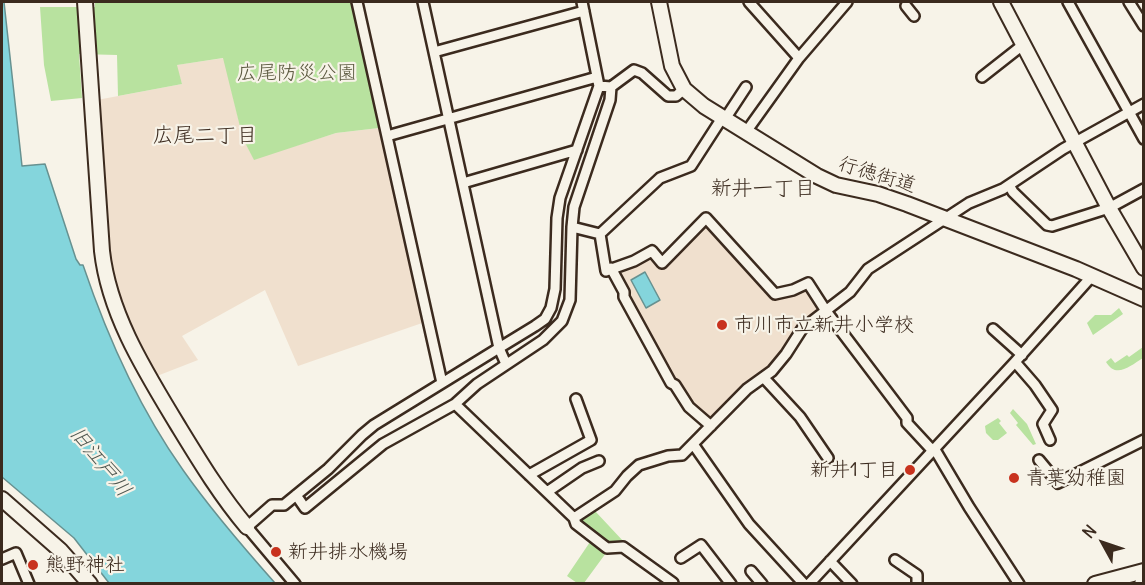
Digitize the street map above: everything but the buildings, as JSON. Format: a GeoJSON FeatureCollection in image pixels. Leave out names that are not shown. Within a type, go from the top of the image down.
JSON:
{"type":"FeatureCollection","features":[{"type":"Feature","properties":{"kind":"street"},"geometry":{"type":"LineString","coordinates":[[85,2],[101,240],[106,279],[117,310],[148,375],[222,497],[295,584]]}},
{"type":"Feature","properties":{"kind":"street"},"geometry":{"type":"LineString","coordinates":[[357,2],[442,382]]}},
{"type":"Feature","properties":{"kind":"street"},"geometry":{"type":"LineString","coordinates":[[423,2],[499,348],[506,364]]}},
{"type":"Feature","properties":{"kind":"street","name":"行徳街道"},"geometry":{"type":"LineString","coordinates":[[659,2],[672,66],[684,89],[723,118],[826,181],[887,197],[1092,276],[1143,299]]}},
{"type":"Feature","properties":{"kind":"street"},"geometry":{"type":"LineString","coordinates":[[746,132],[799,58],[847,2]]}},
{"type":"Feature","properties":{"kind":"street"},"geometry":{"type":"LineString","coordinates":[[1001,2],[1143,268]]}},
{"type":"Feature","properties":{"kind":"street"},"geometry":{"type":"LineString","coordinates":[[1068,2],[1143,139]]}},
{"type":"Feature","properties":{"kind":"street"},"geometry":{"type":"LineString","coordinates":[[1129,2],[1143,26]]}},
{"type":"Feature","properties":{"kind":"street"},"geometry":{"type":"LineString","coordinates":[[746,3],[799,58]]}},
{"type":"Feature","properties":{"kind":"street"},"geometry":{"type":"LineString","coordinates":[[247,527],[272,505],[284,505],[328,469],[374,425],[536,326],[545,319],[551,308],[555,289],[556,218],[560,198],[598,82],[583,6],[435,52]]}},
{"type":"Feature","properties":{"kind":"street"},"geometry":{"type":"LineString","coordinates":[[906,6],[914,16]]}},
{"type":"Feature","properties":{"kind":"street"},"geometry":{"type":"LineString","coordinates":[[982,78],[1024,44]]}},
{"type":"Feature","properties":{"kind":"street"},"geometry":{"type":"LineString","coordinates":[[296,495],[305,508],[383,444],[455,404],[477,384],[543,340],[562,321],[570,300],[574,207],[610,100],[611,87],[634,70],[642,73],[668,96],[676,96],[684,89]]}},
{"type":"Feature","properties":{"kind":"street"},"geometry":{"type":"LineString","coordinates":[[387,136],[598,82],[611,87]]}},
{"type":"Feature","properties":{"kind":"street"},"geometry":{"type":"LineString","coordinates":[[600,234],[660,178],[691,166],[746,87]]}},
{"type":"Feature","properties":{"kind":"street"},"geometry":{"type":"LineString","coordinates":[[574,518],[615,491],[639,465],[668,456],[682,455],[747,389],[764,378],[782,360],[802,329],[850,292],[868,269],[969,203],[1009,185],[1075,142],[1143,104]]}},
{"type":"Feature","properties":{"kind":"street"},"geometry":{"type":"LineString","coordinates":[[463,183],[577,150]]}},
{"type":"Feature","properties":{"kind":"street"},"geometry":{"type":"LineString","coordinates":[[1009,185],[1013,192],[1047,225],[1052,226],[1109,208],[1143,189]]}},
{"type":"Feature","properties":{"kind":"street"},"geometry":{"type":"LineString","coordinates":[[600,234],[606,271],[634,261],[652,251],[662,263],[706,218],[775,294],[793,290],[807,283],[907,418],[908,423],[933,449],[1019,584]]}},
{"type":"Feature","properties":{"kind":"street"},"geometry":{"type":"LineString","coordinates":[[572,227],[600,234]]}},
{"type":"Feature","properties":{"kind":"street"},"geometry":{"type":"LineString","coordinates":[[611,268],[624,292],[624,297],[671,383],[689,407],[711,426]]}},
{"type":"Feature","properties":{"kind":"street"},"geometry":{"type":"LineString","coordinates":[[693,444],[749,524],[807,584],[1092,276]]}},
{"type":"Feature","properties":{"kind":"street"},"geometry":{"type":"LineString","coordinates":[[993,329],[1018,358],[1052,410],[1043,424],[1050,440]]}},
{"type":"Feature","properties":{"kind":"street"},"geometry":{"type":"LineString","coordinates":[[764,378],[800,417],[828,458]]}},
{"type":"Feature","properties":{"kind":"street"},"geometry":{"type":"LineString","coordinates":[[529,475],[591,440],[576,399]]}},
{"type":"Feature","properties":{"kind":"street"},"geometry":{"type":"LineString","coordinates":[[455,404],[574,518],[576,524],[608,548],[623,547],[673,583]]}},
{"type":"Feature","properties":{"kind":"street"},"geometry":{"type":"LineString","coordinates":[[1039,460],[1058,483],[1143,440]]}},
{"type":"Feature","properties":{"kind":"street"},"geometry":{"type":"LineString","coordinates":[[547,492],[582,468],[599,461]]}},
{"type":"Feature","properties":{"kind":"street"},"geometry":{"type":"LineString","coordinates":[[2,500],[54,544],[90,584]]}},
{"type":"Feature","properties":{"kind":"street"},"geometry":{"type":"LineString","coordinates":[[681,558],[701,545],[730,584]]}},
{"type":"Feature","properties":{"kind":"street"},"geometry":{"type":"LineString","coordinates":[[2,560],[16,554],[29,584]]}},
{"type":"Feature","properties":{"kind":"street"},"geometry":{"type":"LineString","coordinates":[[895,560],[917,575],[917,584]]}},
{"type":"Feature","properties":{"kind":"street"},"geometry":{"type":"LineString","coordinates":[[830,561],[852,584]]}},
{"type":"Feature","properties":{"kind":"street"},"geometry":{"type":"LineString","coordinates":[[752,571],[762,584]]}},
{"type":"Feature","properties":{"kind":"street"},"geometry":{"type":"LineString","coordinates":[[1095,584],[1143,571]]}},
{"type":"Feature","properties":{"kind":"shaded area"},"geometry":{"type":"Polygon","coordinates":[[[224,58],[243,139],[254,159],[336,133],[379,128],[425,322],[298,366],[265,290],[182,336],[198,360],[157,376],[126,316],[111,275],[106,236],[97,100],[182,84],[176,65],[224,58]]]}},
{"type":"Feature","properties":{"kind":"shaded area","name":"市川市立新井小学校"},"geometry":{"type":"Polygon","coordinates":[[[705,226],[775,299],[806,288],[819,308],[818,312],[795,330],[786,347],[769,368],[712,420],[708,421],[691,406],[673,380],[627,296],[629,291],[617,273],[619,270],[652,256],[662,267],[705,226]]]}},
{"type":"Feature","properties":{"kind":"green space","name":"広尾防災公園"},"geometry":{"type":"Polygon","coordinates":[[[95,2],[353,2],[379,128],[336,133],[254,160],[243,139],[223,58],[177,65],[182,84],[118,96],[117,55],[79,54],[82,98],[51,101],[44,65],[40,7],[95,7],[95,2]]]}},
{"type":"Feature","properties":{"kind":"green space"},"geometry":{"type":"Polygon","coordinates":[[[1119,308],[1123,314],[1093,335],[1087,323],[1095,315],[1111,315],[1119,308]]]}},
{"type":"Feature","properties":{"kind":"green space"},"geometry":{"type":"Polygon","coordinates":[[[1143,347],[1143,358],[1128,367],[1114,370],[1106,362],[1111,358],[1115,363],[1143,347]]]}},
{"type":"Feature","properties":{"kind":"green space"},"geometry":{"type":"Polygon","coordinates":[[[1013,409],[1027,424],[1036,444],[1033,445],[1016,425],[1018,423],[1010,413],[1013,409]]]}},
{"type":"Feature","properties":{"kind":"green space"},"geometry":{"type":"Polygon","coordinates":[[[998,418],[1007,433],[998,440],[993,440],[986,433],[985,426],[998,418]]]}},
{"type":"Feature","properties":{"kind":"green space"},"geometry":{"type":"Polygon","coordinates":[[[595,511],[624,542],[608,543],[579,523],[595,511]]]}},
{"type":"Feature","properties":{"kind":"green space"},"geometry":{"type":"Polygon","coordinates":[[[590,542],[606,553],[584,583],[577,583],[567,576],[590,542]]]}},
{"type":"Feature","properties":{"kind":"water","name":"旧江戸川"},"geometry":{"type":"Polygon","coordinates":[[[2,2],[4,2],[22,166],[45,164],[76,259],[80,265],[83,265],[125,371],[152,422],[216,514],[275,583],[109,583],[74,538],[2,477],[2,2]]]}},
{"type":"Feature","properties":{"kind":"water"},"geometry":{"type":"Polygon","coordinates":[[[645,272],[660,300],[646,308],[631,280],[645,272]]]}},
{"type":"Feature","properties":{"kind":"place","name":"市川市立新井小学校"},"geometry":{"type":"Point","coordinates":[722,325]}},
{"type":"Feature","properties":{"kind":"place","name":"新井1丁目"},"geometry":{"type":"Point","coordinates":[910,470]}},
{"type":"Feature","properties":{"kind":"place","name":"青葉幼稚園"},"geometry":{"type":"Point","coordinates":[1014,478]}},
{"type":"Feature","properties":{"kind":"place","name":"新井排水機場"},"geometry":{"type":"Point","coordinates":[276,552]}},
{"type":"Feature","properties":{"kind":"place","name":"熊野神社"},"geometry":{"type":"Point","coordinates":[33,565]}},
{"type":"Feature","properties":{"kind":"district","name":"広尾二丁目"},"geometry":{"type":"Point","coordinates":[205,136]}},
{"type":"Feature","properties":{"kind":"district","name":"新井一丁目"},"geometry":{"type":"Point","coordinates":[763,189]}}]}
